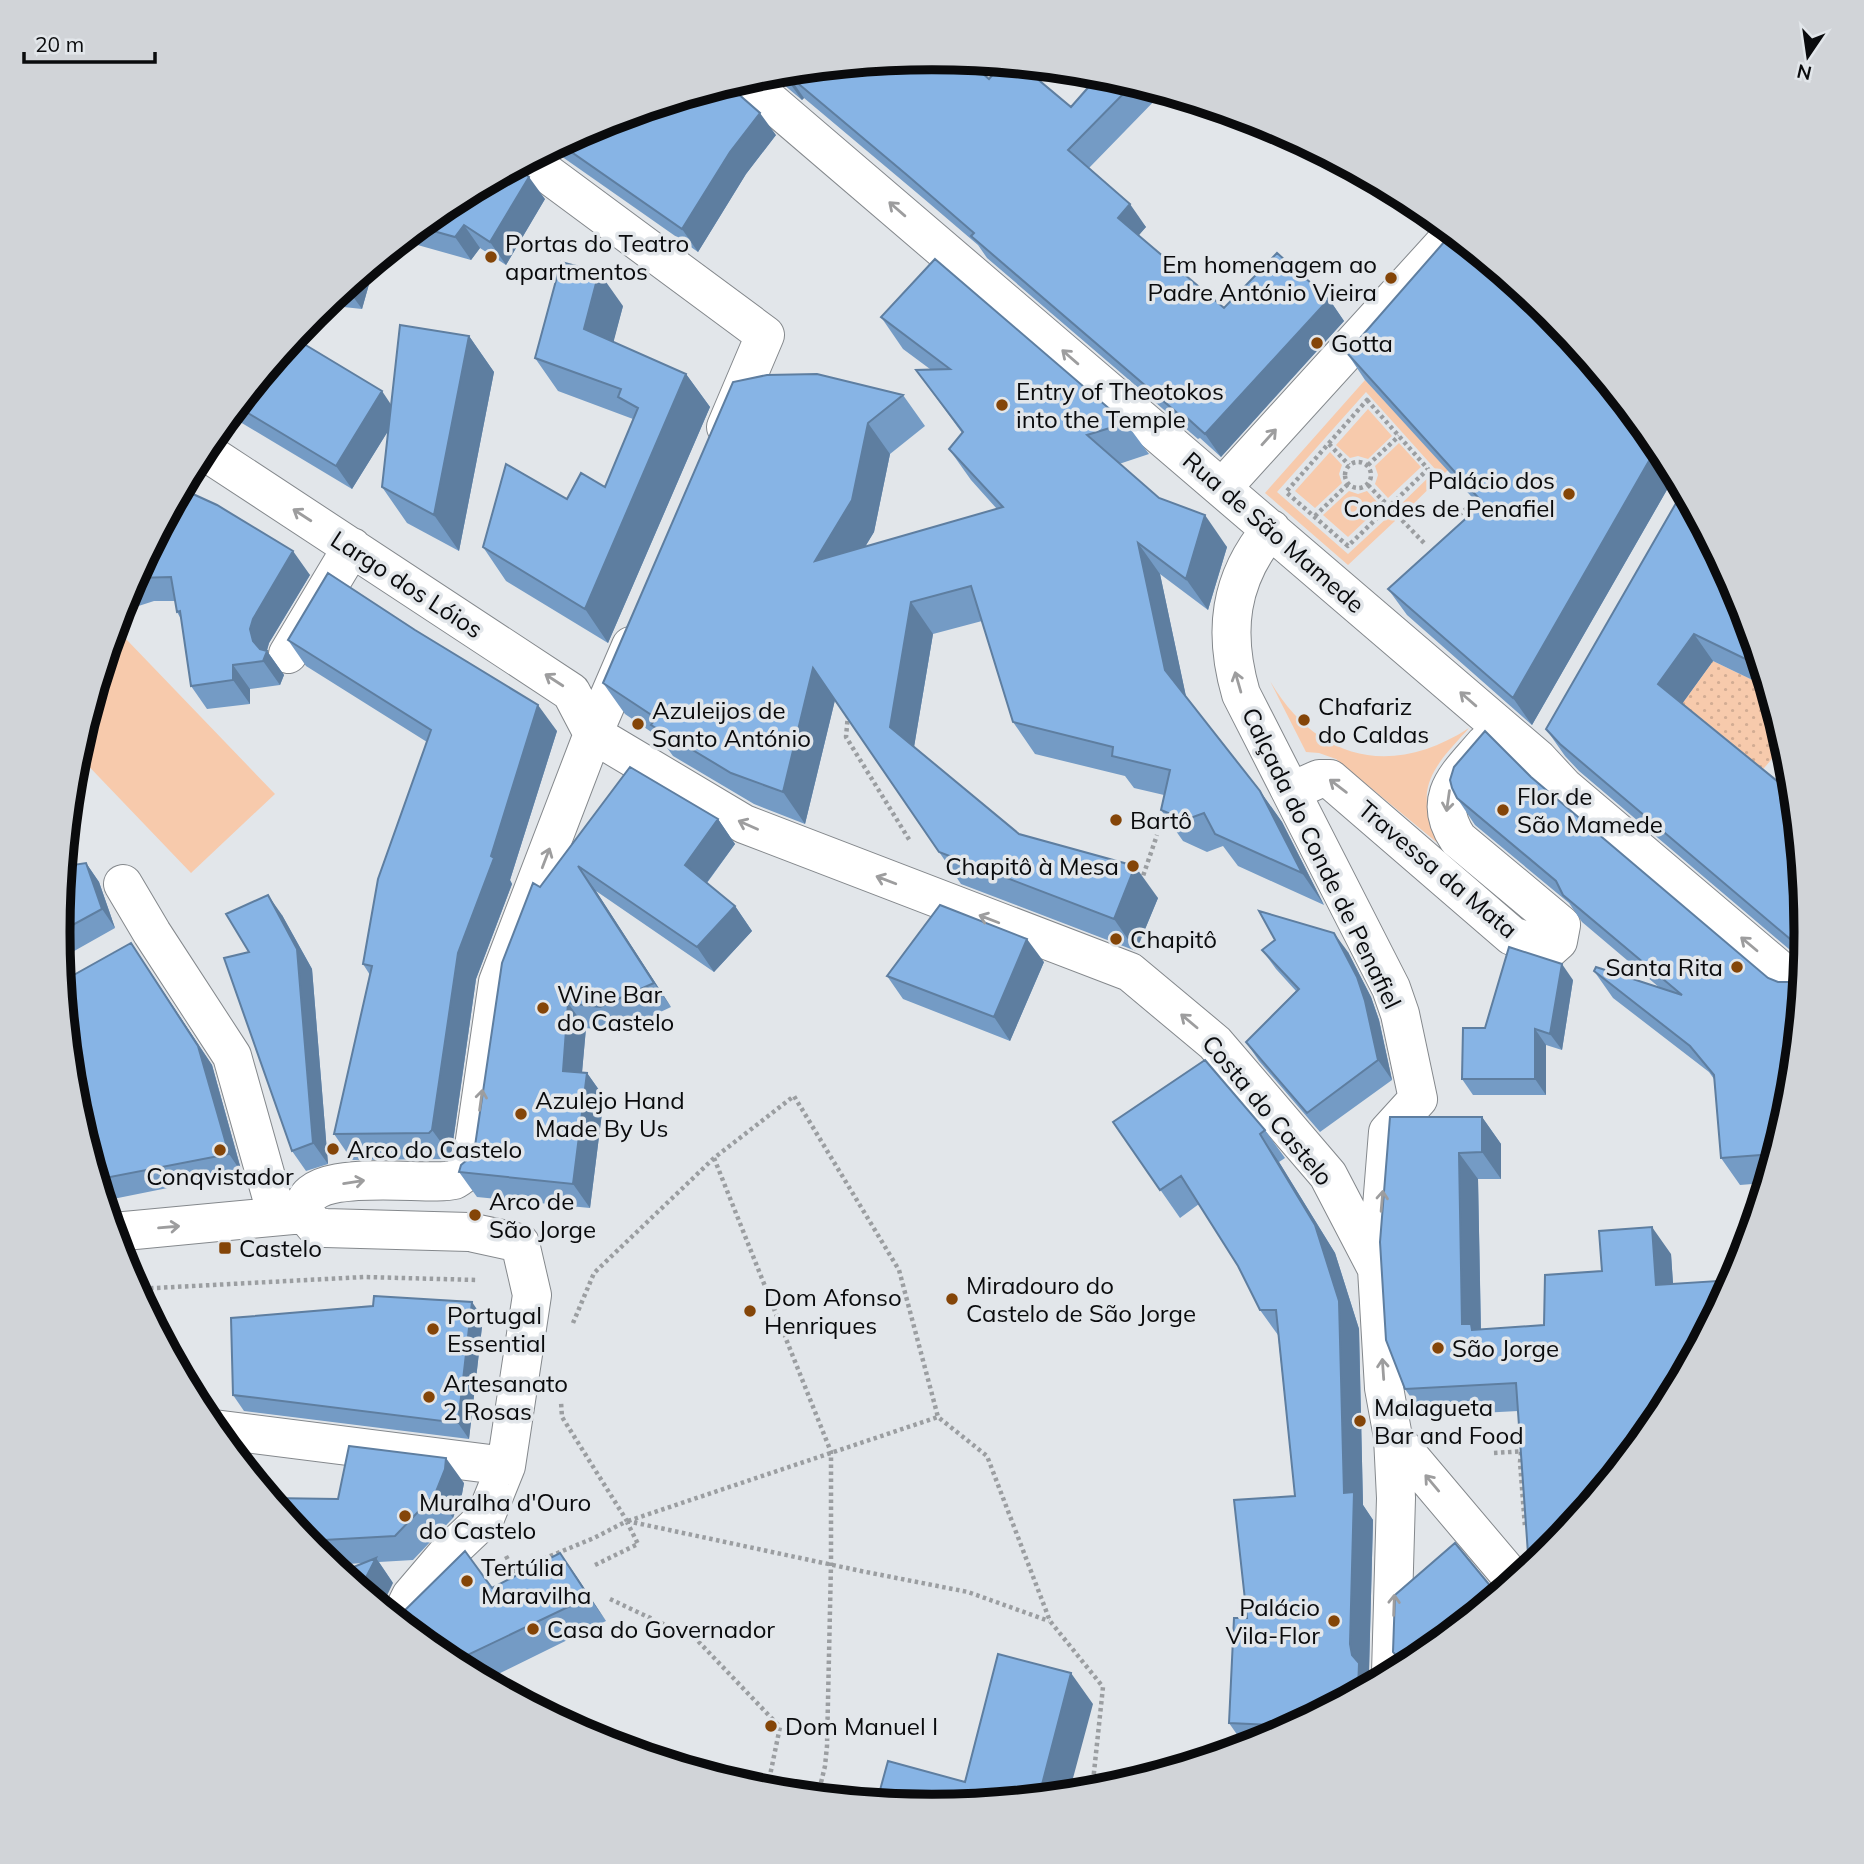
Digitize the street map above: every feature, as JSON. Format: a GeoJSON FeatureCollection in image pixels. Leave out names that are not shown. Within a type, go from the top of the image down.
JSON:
{"type":"FeatureCollection","features":[{"type":"Feature","properties":{"kind":"street","name":"Rua de São Mamede"},"geometry":{"type":"LineString","coordinates":[[755,89],[1223,487],[1538,759],[1564,788],[1792,981]]}},
{"type":"Feature","properties":{"kind":"street"},"geometry":{"type":"LineString","coordinates":[[537,166],[765,335],[711,460]]}},
{"type":"Feature","properties":{"kind":"street"},"geometry":{"type":"LineString","coordinates":[[1223,487],[1447,241]]}},
{"type":"Feature","properties":{"kind":"street","name":"Largo dos Lóios"},"geometry":{"type":"LineString","coordinates":[[213,456],[571,692],[593,734]]}},
{"type":"Feature","properties":{"kind":"street","name":"Calçada do Conde de Penafiel"},"geometry":{"type":"LineString","coordinates":[[1271,529],[1255,548],[1236,593],[1231,643],[1234,669],[1241,694],[1396,1000],[1418,1099],[1388,1132],[1377,1269]]}},
{"type":"Feature","properties":{"kind":"street"},"geometry":{"type":"LineString","coordinates":[[288,654],[352,547]]}},
{"type":"Feature","properties":{"kind":"street"},"geometry":{"type":"LineString","coordinates":[[291,1215],[314,1190],[324,1187],[363,1180],[454,1180],[471,1167],[498,982],[593,734],[647,610]]}},
{"type":"Feature","properties":{"kind":"street"},"geometry":{"type":"LineString","coordinates":[[1538,759],[1558,724]]}},
{"type":"Feature","properties":{"kind":"street","name":"Travessa da Mata"},"geometry":{"type":"LineString","coordinates":[[1292,791],[1319,779],[1330,779],[1512,936],[1549,949],[1558,941],[1561,925],[1458,839],[1448,823],[1446,799],[1453,781],[1500,726]]}},
{"type":"Feature","properties":{"kind":"street","name":"Costa do Castelo"},"geometry":{"type":"LineString","coordinates":[[593,734],[744,824],[1130,972],[1215,1043],[1328,1175],[1377,1269],[1384,1388],[1393,1437],[1396,1537],[1391,1661]]}},
{"type":"Feature","properties":{"kind":"street"},"geometry":{"type":"LineString","coordinates":[[123,884],[232,1056],[291,1215]]}},
{"type":"Feature","properties":{"kind":"street"},"geometry":{"type":"LineString","coordinates":[[118,951],[152,933]]}},
{"type":"Feature","properties":{"kind":"street"},"geometry":{"type":"LineString","coordinates":[[124,1231],[291,1215],[326,1228],[471,1233],[520,1243],[532,1294],[506,1466],[485,1518],[446,1555],[411,1596],[403,1612]]}},
{"type":"Feature","properties":{"kind":"street"},"geometry":{"type":"LineString","coordinates":[[229,1431],[506,1466]]}},
{"type":"Feature","properties":{"kind":"street"},"geometry":{"type":"LineString","coordinates":[[1393,1437],[1508,1573]]}},
{"type":"Feature","properties":{"kind":"path"},"geometry":{"type":"LineString","coordinates":[[1367,400],[1399,436],[1429,469],[1348,546],[1286,492],[1367,400]]}},
{"type":"Feature","properties":{"kind":"path"},"geometry":{"type":"LineString","coordinates":[[1368,466],[1399,436]]}},
{"type":"Feature","properties":{"kind":"path"},"geometry":{"type":"LineString","coordinates":[[1329,444],[1349,465]]}},
{"type":"Feature","properties":{"kind":"path"},"geometry":{"type":"LineString","coordinates":[[1348,484],[1345,474],[1349,465],[1359,462],[1368,466],[1371,475],[1368,485]]}},
{"type":"Feature","properties":{"kind":"path"},"geometry":{"type":"LineString","coordinates":[[1315,517],[1348,484]]}},
{"type":"Feature","properties":{"kind":"path"},"geometry":{"type":"LineString","coordinates":[[1348,484],[1358,488],[1368,485]]}},
{"type":"Feature","properties":{"kind":"path"},"geometry":{"type":"LineString","coordinates":[[1368,485],[1426,545]]}},
{"type":"Feature","properties":{"kind":"path"},"geometry":{"type":"LineString","coordinates":[[1459,516],[1475,500]]}},
{"type":"Feature","properties":{"kind":"path"},"geometry":{"type":"LineString","coordinates":[[848,711],[846,737],[915,849]]}},
{"type":"Feature","properties":{"kind":"path"},"geometry":{"type":"LineString","coordinates":[[1139,887],[1157,835]]}},
{"type":"Feature","properties":{"kind":"path"},"geometry":{"type":"LineString","coordinates":[[572,1324],[594,1273],[714,1158],[794,1096],[899,1270],[938,1417],[987,1456],[1050,1621],[1103,1687],[1093,1778]]}},
{"type":"Feature","properties":{"kind":"path"},"geometry":{"type":"LineString","coordinates":[[714,1158],[831,1452],[827,1746],[820,1787]]}},
{"type":"Feature","properties":{"kind":"path"},"geometry":{"type":"LineString","coordinates":[[148,1288],[365,1277],[456,1279]]}},
{"type":"Feature","properties":{"kind":"path"},"geometry":{"type":"LineString","coordinates":[[559,1390],[562,1417],[627,1521],[638,1544],[595,1565]]}},
{"type":"Feature","properties":{"kind":"path"},"geometry":{"type":"LineString","coordinates":[[485,1518],[514,1571],[627,1521],[938,1417]]}},
{"type":"Feature","properties":{"kind":"path"},"geometry":{"type":"LineString","coordinates":[[1525,1436],[1520,1462],[1525,1532]]}},
{"type":"Feature","properties":{"kind":"path"},"geometry":{"type":"LineString","coordinates":[[1494,1453],[1537,1451]]}},
{"type":"Feature","properties":{"kind":"path"},"geometry":{"type":"LineString","coordinates":[[627,1521],[968,1592],[1050,1621]]}},
{"type":"Feature","properties":{"kind":"path"},"geometry":{"type":"LineString","coordinates":[[610,1599],[697,1640],[780,1727],[769,1778]]}},
{"type":"Feature","properties":{"kind":"shaded area"},"geometry":{"type":"Polygon","coordinates":[[[1365,380],[1448,470],[1403,514],[1397,508],[1436,470],[1366,392],[1277,492],[1348,554],[1390,515],[1395,521],[1348,565],[1265,493],[1365,380]]]}},
{"type":"Feature","properties":{"kind":"shaded area"},"geometry":{"type":"Polygon","coordinates":[[[1368,409],[1392,436],[1368,459],[1358,456],[1350,458],[1336,445],[1368,409]]]}},
{"type":"Feature","properties":{"kind":"shaded area"},"geometry":{"type":"Polygon","coordinates":[[[1399,443],[1421,467],[1388,498],[1375,484],[1378,475],[1375,466],[1399,443]]]}},
{"type":"Feature","properties":{"kind":"shaded area"},"geometry":{"type":"Polygon","coordinates":[[[1330,452],[1342,465],[1339,474],[1342,483],[1315,508],[1295,491],[1330,452]]]}},
{"type":"Feature","properties":{"kind":"shaded area"},"geometry":{"type":"Polygon","coordinates":[[[1349,491],[1358,494],[1367,491],[1381,506],[1348,537],[1323,515],[1349,491]]]}},
{"type":"Feature","properties":{"kind":"shaded area"},"geometry":{"type":"Polygon","coordinates":[[[126,639],[275,794],[191,873],[87,764],[99,709],[120,645],[126,639]]]}},
{"type":"Feature","properties":{"kind":"shaded area"},"geometry":{"type":"Polygon","coordinates":[[[1713,661],[1756,682],[1775,753],[1758,775],[1677,711],[1713,661]]]}},
{"type":"Feature","properties":{"kind":"shaded area"},"geometry":{"type":"Polygon","coordinates":[[[1270,681],[1289,708],[1310,729],[1333,744],[1358,753],[1385,756],[1412,753],[1440,744],[1469,728],[1438,764],[1428,786],[1429,814],[1446,850],[1336,759],[1306,752],[1270,681]]]}},
{"type":"Feature","properties":{"kind":"building"},"geometry":{"type":"Polygon","coordinates":[[[932,70],[981,72],[989,79],[995,73],[1034,76],[1071,107],[1090,85],[1125,92],[1068,150],[1130,204],[1118,218],[1224,308],[1277,253],[1329,299],[1205,434],[971,236],[974,233],[795,81],[876,72],[932,70]]]}},
{"type":"Feature","properties":{"kind":"building"},"geometry":{"type":"Polygon","coordinates":[[[737,93],[760,113],[730,152],[682,229],[570,151],[655,116],[737,93]]]}},
{"type":"Feature","properties":{"kind":"building"},"geometry":{"type":"Polygon","coordinates":[[[524,173],[529,177],[490,242],[464,225],[455,237],[431,230],[501,185],[524,173]]]}},
{"type":"Feature","properties":{"kind":"building","name":"Palácio dos Condes de Penafiel"},"geometry":{"type":"Polygon","coordinates":[[[1446,240],[1542,322],[1616,407],[1652,458],[1513,698],[1388,589],[1483,503],[1347,353],[1446,240]]]}},
{"type":"Feature","properties":{"kind":"building"},"geometry":{"type":"Polygon","coordinates":[[[935,259],[1126,423],[1087,435],[1159,498],[1205,515],[1186,579],[1138,543],[1165,670],[1260,791],[1302,873],[1215,834],[1204,813],[1185,820],[1161,810],[1170,770],[1112,756],[1113,747],[1013,722],[971,586],[911,602],[890,727],[1019,834],[1135,866],[1114,919],[939,852],[813,668],[783,792],[731,773],[651,725],[656,718],[603,683],[733,382],[767,375],[817,374],[903,395],[868,423],[852,500],[815,561],[1003,507],[949,449],[963,432],[916,370],[950,369],[881,317],[935,259]]]}},
{"type":"Feature","properties":{"kind":"building"},"geometry":{"type":"Polygon","coordinates":[[[561,262],[599,272],[584,329],[686,374],[585,609],[483,547],[506,464],[567,499],[581,473],[605,487],[638,408],[618,397],[621,389],[535,358],[561,262]]]}},
{"type":"Feature","properties":{"kind":"building"},"geometry":{"type":"Polygon","coordinates":[[[400,325],[469,336],[434,515],[382,487],[400,325]]]}},
{"type":"Feature","properties":{"kind":"building"},"geometry":{"type":"Polygon","coordinates":[[[303,343],[382,391],[336,466],[245,411],[303,343]]]}},
{"type":"Feature","properties":{"kind":"building"},"geometry":{"type":"Polygon","coordinates":[[[190,493],[217,505],[293,551],[253,619],[250,629],[253,641],[260,649],[267,651],[263,661],[233,665],[233,680],[191,686],[180,611],[177,612],[171,577],[147,578],[190,493]]]}},
{"type":"Feature","properties":{"kind":"building"},"geometry":{"type":"Polygon","coordinates":[[[1678,500],[1728,602],[1750,661],[1694,634],[1658,684],[1781,784],[1792,876],[1794,942],[1560,744],[1546,729],[1678,500]]]}},
{"type":"Feature","properties":{"kind":"building"},"geometry":{"type":"Polygon","coordinates":[[[328,573],[538,705],[491,856],[494,858],[458,953],[432,1130],[429,1133],[334,1134],[372,966],[363,964],[378,879],[431,730],[288,640],[328,573]]]}},
{"type":"Feature","properties":{"kind":"building"},"geometry":{"type":"Polygon","coordinates":[[[1485,731],[1531,777],[1768,978],[1778,982],[1792,980],[1787,1045],[1765,1155],[1721,1158],[1714,1075],[1690,1046],[1594,971],[1596,967],[1682,995],[1563,895],[1556,881],[1457,798],[1450,780],[1454,767],[1485,731]]]}},
{"type":"Feature","properties":{"kind":"building"},"geometry":{"type":"Polygon","coordinates":[[[630,767],[718,819],[685,865],[735,906],[697,947],[578,866],[654,983],[600,1007],[568,1003],[563,1071],[587,1073],[573,1184],[459,1172],[475,1146],[502,963],[533,883],[540,887],[630,767]]]}},
{"type":"Feature","properties":{"kind":"building"},"geometry":{"type":"Polygon","coordinates":[[[86,863],[102,909],[70,926],[73,865],[86,863]]]}},
{"type":"Feature","properties":{"kind":"building"},"geometry":{"type":"Polygon","coordinates":[[[268,895],[297,949],[313,1143],[292,1151],[224,958],[249,952],[226,914],[268,895]]]}},
{"type":"Feature","properties":{"kind":"building"},"geometry":{"type":"Polygon","coordinates":[[[940,905],[1027,939],[994,1017],[887,976],[940,905]]]}},
{"type":"Feature","properties":{"kind":"building"},"geometry":{"type":"Polygon","coordinates":[[[1259,911],[1334,933],[1357,977],[1365,1001],[1378,1060],[1307,1113],[1246,1042],[1299,989],[1262,950],[1275,940],[1259,911]]]}},
{"type":"Feature","properties":{"kind":"building"},"geometry":{"type":"Polygon","coordinates":[[[131,943],[198,1046],[229,1154],[106,1178],[99,1155],[77,1045],[72,976],[131,943]]]}},
{"type":"Feature","properties":{"kind":"building"},"geometry":{"type":"Polygon","coordinates":[[[1509,947],[1562,964],[1550,1034],[1535,1029],[1535,1079],[1462,1079],[1463,1028],[1485,1028],[1509,947]]]}},
{"type":"Feature","properties":{"kind":"building"},"geometry":{"type":"Polygon","coordinates":[[[1205,1060],[1265,1130],[1260,1134],[1315,1225],[1339,1301],[1344,1493],[1354,1492],[1350,1644],[1352,1655],[1359,1663],[1358,1681],[1269,1725],[1229,1723],[1234,1618],[1247,1618],[1234,1500],[1295,1496],[1276,1310],[1260,1310],[1238,1266],[1181,1176],[1160,1190],[1113,1122],[1205,1060]]]}},
{"type":"Feature","properties":{"kind":"building"},"geometry":{"type":"Polygon","coordinates":[[[1390,1117],[1482,1117],[1482,1152],[1459,1153],[1462,1324],[1471,1324],[1472,1330],[1544,1325],[1545,1275],[1602,1271],[1599,1231],[1652,1227],[1656,1285],[1719,1281],[1679,1363],[1649,1411],[1616,1457],[1580,1500],[1528,1555],[1516,1383],[1405,1389],[1386,1340],[1380,1242],[1390,1117]]]}},
{"type":"Feature","properties":{"kind":"building"},"geometry":{"type":"Polygon","coordinates":[[[374,1296],[472,1302],[458,1423],[233,1395],[231,1318],[373,1306],[374,1296]]]}},
{"type":"Feature","properties":{"kind":"building"},"geometry":{"type":"Polygon","coordinates":[[[349,1446],[446,1458],[445,1469],[435,1494],[395,1536],[320,1540],[282,1498],[338,1499],[349,1446]]]}},
{"type":"Feature","properties":{"kind":"building"},"geometry":{"type":"Polygon","coordinates":[[[1455,1543],[1491,1587],[1457,1616],[1398,1657],[1393,1652],[1395,1595],[1455,1543]]]}},
{"type":"Feature","properties":{"kind":"building"},"geometry":{"type":"Polygon","coordinates":[[[465,1551],[492,1588],[560,1553],[589,1597],[465,1656],[403,1612],[465,1551]]]}},
{"type":"Feature","properties":{"kind":"building"},"geometry":{"type":"Polygon","coordinates":[[[376,1558],[364,1580],[351,1568],[376,1558]]]}},
{"type":"Feature","properties":{"kind":"building"},"geometry":{"type":"Polygon","coordinates":[[[998,1654],[1071,1673],[1041,1787],[932,1794],[879,1792],[888,1761],[965,1782],[998,1654]]]}},
{"type":"Feature","properties":{"kind":"place","name":"Portas do Teatro apartmentos"},"geometry":{"type":"Point","coordinates":[491,257]}},
{"type":"Feature","properties":{"kind":"place","name":"Em homenagem ao Padre António Vieira"},"geometry":{"type":"Point","coordinates":[1391,278]}},
{"type":"Feature","properties":{"kind":"place","name":"Gotta"},"geometry":{"type":"Point","coordinates":[1317,343]}},
{"type":"Feature","properties":{"kind":"place","name":"Entry of Theotokos into the Temple"},"geometry":{"type":"Point","coordinates":[1002,405]}},
{"type":"Feature","properties":{"kind":"place","name":"Palácio dos Condes de Penafiel"},"geometry":{"type":"Point","coordinates":[1569,494]}},
{"type":"Feature","properties":{"kind":"place","name":"Chafariz do Caldas"},"geometry":{"type":"Point","coordinates":[1304,720]}},
{"type":"Feature","properties":{"kind":"place","name":"Azuleijos de Santo António"},"geometry":{"type":"Point","coordinates":[638,724]}},
{"type":"Feature","properties":{"kind":"place","name":"Flor de São Mamede"},"geometry":{"type":"Point","coordinates":[1503,810]}},
{"type":"Feature","properties":{"kind":"place","name":"Bartô"},"geometry":{"type":"Point","coordinates":[1116,820]}},
{"type":"Feature","properties":{"kind":"place","name":"Chapitô à Mesa"},"geometry":{"type":"Point","coordinates":[1133,866]}},
{"type":"Feature","properties":{"kind":"place","name":"Chapitô"},"geometry":{"type":"Point","coordinates":[1116,939]}},
{"type":"Feature","properties":{"kind":"place","name":"Santa Rita"},"geometry":{"type":"Point","coordinates":[1737,967]}},
{"type":"Feature","properties":{"kind":"place","name":"Wine Bar do Castelo"},"geometry":{"type":"Point","coordinates":[543,1008]}},
{"type":"Feature","properties":{"kind":"place","name":"Azulejo Hand Made By Us"},"geometry":{"type":"Point","coordinates":[521,1114]}},
{"type":"Feature","properties":{"kind":"place","name":"Arco do Castelo"},"geometry":{"type":"Point","coordinates":[333,1149]}},
{"type":"Feature","properties":{"kind":"place","name":"Conqvistador"},"geometry":{"type":"Point","coordinates":[220,1150]}},
{"type":"Feature","properties":{"kind":"place","name":"Arco de São Jorge"},"geometry":{"type":"Point","coordinates":[475,1215]}},
{"type":"Feature","properties":{"kind":"place","name":"Castelo"},"geometry":{"type":"Point","coordinates":[225,1248]}},
{"type":"Feature","properties":{"kind":"place","name":"Miradouro do Castelo de São Jorge"},"geometry":{"type":"Point","coordinates":[952,1299]}},
{"type":"Feature","properties":{"kind":"place","name":"Dom Afonso Henriques"},"geometry":{"type":"Point","coordinates":[750,1311]}},
{"type":"Feature","properties":{"kind":"place","name":"Portugal Essential"},"geometry":{"type":"Point","coordinates":[433,1329]}},
{"type":"Feature","properties":{"kind":"place","name":"São Jorge"},"geometry":{"type":"Point","coordinates":[1438,1348]}},
{"type":"Feature","properties":{"kind":"place","name":"Artesanato 2 Rosas"},"geometry":{"type":"Point","coordinates":[429,1397]}},
{"type":"Feature","properties":{"kind":"place","name":"Malagueta Bar and Food"},"geometry":{"type":"Point","coordinates":[1360,1421]}},
{"type":"Feature","properties":{"kind":"place","name":"Muralha d'Ouro do Castelo"},"geometry":{"type":"Point","coordinates":[405,1516]}},
{"type":"Feature","properties":{"kind":"place","name":"Tertúlia Maravilha"},"geometry":{"type":"Point","coordinates":[467,1581]}},
{"type":"Feature","properties":{"kind":"place","name":"Palácio Vila-Flor"},"geometry":{"type":"Point","coordinates":[1334,1621]}},
{"type":"Feature","properties":{"kind":"place","name":"Casa do Governador"},"geometry":{"type":"Point","coordinates":[533,1629]}},
{"type":"Feature","properties":{"kind":"place","name":"Dom Manuel I"},"geometry":{"type":"Point","coordinates":[771,1726]}}]}
